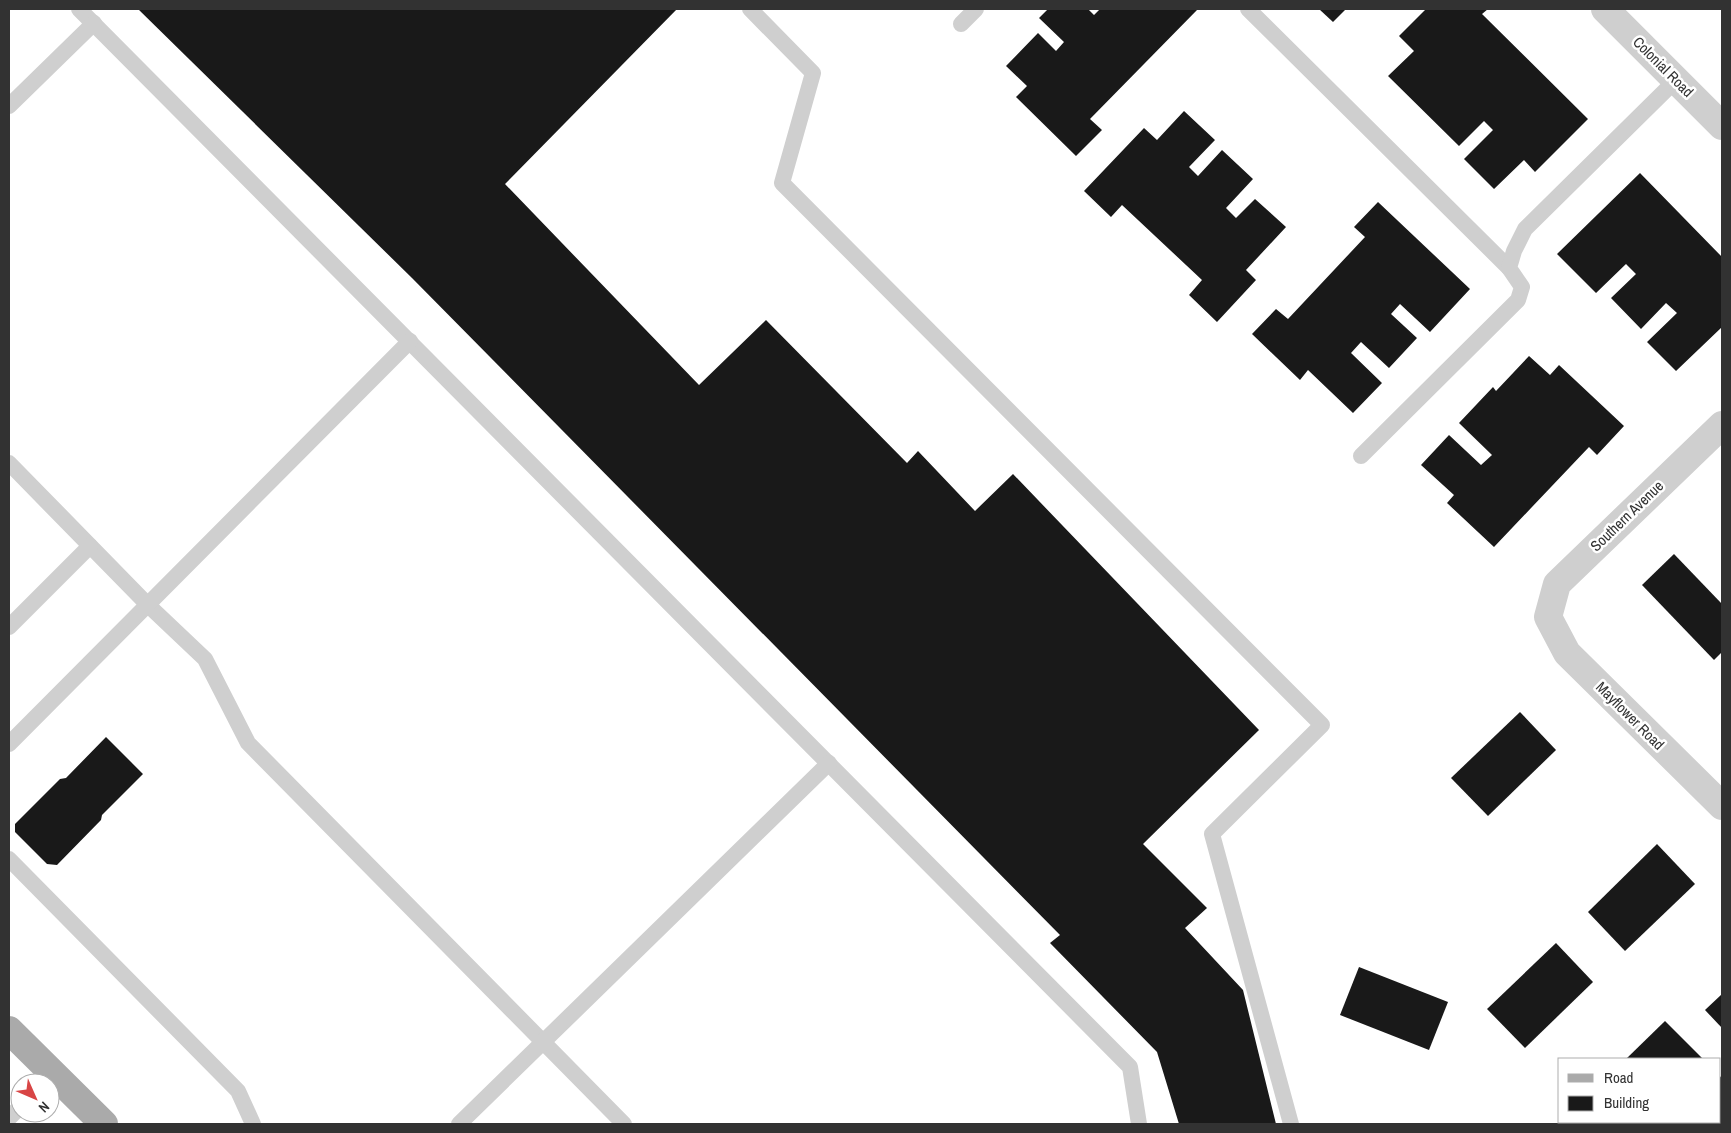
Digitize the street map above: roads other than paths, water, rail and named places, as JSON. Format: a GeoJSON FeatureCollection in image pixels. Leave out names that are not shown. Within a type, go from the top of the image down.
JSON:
{"type":"FeatureCollection","features":[{"type":"Feature","properties":{"kind":"main road"},"geometry":{"type":"LineString","coordinates":[[9,1030],[45,1073]]}},
{"type":"Feature","properties":{"kind":"main road"},"geometry":{"type":"LineString","coordinates":[[60,1087],[104,1124]]}},
{"type":"Feature","properties":{"kind":"street","name":"Colonial Road"},"geometry":{"type":"LineString","coordinates":[[1604,9],[1722,126]]}},
{"type":"Feature","properties":{"kind":"street","name":"Southern Avenue"},"geometry":{"type":"LineString","coordinates":[[1548,617],[1557,584],[1722,425]]}},
{"type":"Feature","properties":{"kind":"street","name":"Mayflower Road"},"geometry":{"type":"LineString","coordinates":[[1548,617],[1567,653],[1722,806]]}},
{"type":"Feature","properties":{"kind":"lane"},"geometry":{"type":"LineString","coordinates":[[79,9],[1130,1067],[1139,1124]]}},
{"type":"Feature","properties":{"kind":"lane"},"geometry":{"type":"LineString","coordinates":[[750,9],[813,73],[782,183],[1322,725],[1212,834],[1291,1124]]}},
{"type":"Feature","properties":{"kind":"lane"},"geometry":{"type":"LineString","coordinates":[[961,24],[976,9]]}},
{"type":"Feature","properties":{"kind":"lane"},"geometry":{"type":"LineString","coordinates":[[1248,9],[1509,268],[1522,287],[1518,300],[1361,456]]}},
{"type":"Feature","properties":{"kind":"lane"},"geometry":{"type":"LineString","coordinates":[[9,106],[94,23]]}},
{"type":"Feature","properties":{"kind":"lane"},"geometry":{"type":"LineString","coordinates":[[1509,268],[1525,229],[1676,80]]}},
{"type":"Feature","properties":{"kind":"lane"},"geometry":{"type":"LineString","coordinates":[[9,744],[410,342]]}},
{"type":"Feature","properties":{"kind":"lane"},"geometry":{"type":"LineString","coordinates":[[9,463],[148,605],[205,659],[248,743],[624,1124]]}},
{"type":"Feature","properties":{"kind":"lane"},"geometry":{"type":"LineString","coordinates":[[9,627],[90,546]]}},
{"type":"Feature","properties":{"kind":"lane"},"geometry":{"type":"LineString","coordinates":[[459,1124],[829,763]]}},
{"type":"Feature","properties":{"kind":"lane"},"geometry":{"type":"LineString","coordinates":[[9,859],[238,1092],[253,1124]]}}]}
